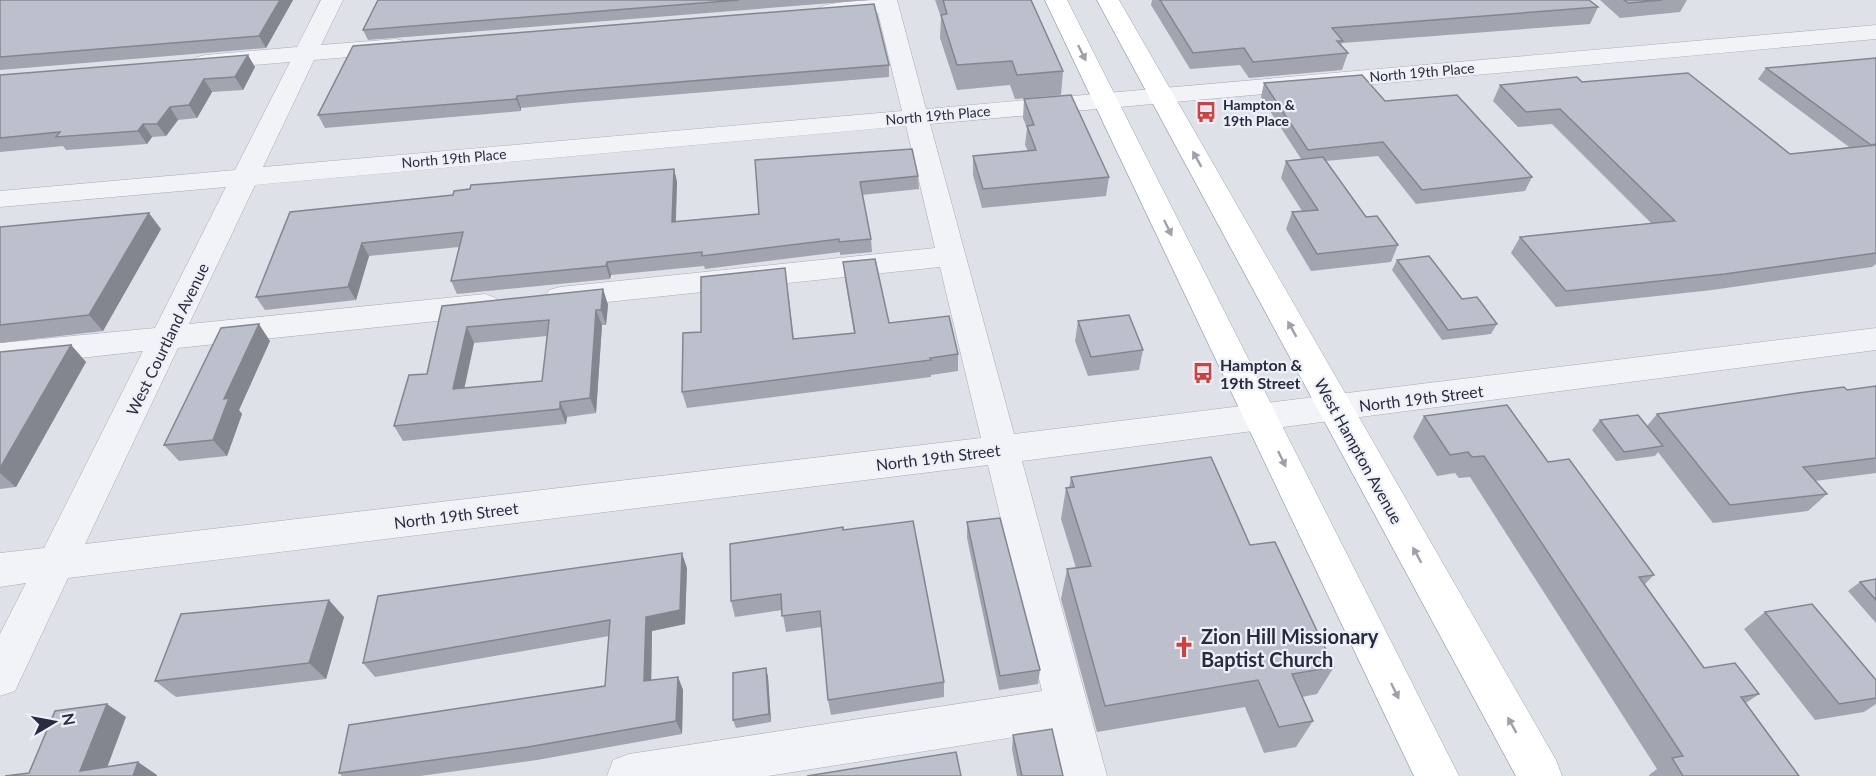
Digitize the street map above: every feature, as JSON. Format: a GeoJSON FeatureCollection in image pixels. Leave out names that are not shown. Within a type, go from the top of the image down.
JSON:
{"type":"FeatureCollection","features":[{"type":"Feature","properties":{"kind":"main road"},"geometry":{"type":"LineString","coordinates":[[1056,0],[1437,776]]}},
{"type":"Feature","properties":{"kind":"main road","name":"West Hampton Avenue"},"geometry":{"type":"LineString","coordinates":[[1108,0],[1540,776]]}},
{"type":"Feature","properties":{"kind":"street","name":"West Courtland Avenue"},"geometry":{"type":"LineString","coordinates":[[0,677],[332,0]]}},
{"type":"Feature","properties":{"kind":"street"},"geometry":{"type":"LineString","coordinates":[[805,13],[887,3],[1085,776]]}},
{"type":"Feature","properties":{"kind":"street","name":"North 19th Place"},"geometry":{"type":"LineString","coordinates":[[0,199],[1876,32]]}},
{"type":"Feature","properties":{"kind":"street"},"geometry":{"type":"LineString","coordinates":[[184,63],[423,44]]}},
{"type":"Feature","properties":{"kind":"street"},"geometry":{"type":"LineString","coordinates":[[0,355],[951,256]]}},
{"type":"Feature","properties":{"kind":"street","name":"North 19th Street"},"geometry":{"type":"LineString","coordinates":[[0,570],[1336,409],[1876,339]]}},
{"type":"Feature","properties":{"kind":"street"},"geometry":{"type":"LineString","coordinates":[[629,776],[1067,708]]}},
{"type":"Feature","properties":{"kind":"building"},"geometry":{"type":"Polygon","coordinates":[[[0,0],[280,0],[259,36],[0,57],[0,0]]]}},
{"type":"Feature","properties":{"kind":"building"},"geometry":{"type":"Polygon","coordinates":[[[378,0],[739,0],[363,30],[378,0]]]}},
{"type":"Feature","properties":{"kind":"building"},"geometry":{"type":"Polygon","coordinates":[[[943,0],[1031,0],[1063,71],[1017,75],[1012,61],[957,65],[941,15],[947,14],[943,0]]]}},
{"type":"Feature","properties":{"kind":"building"},"geometry":{"type":"Polygon","coordinates":[[[1160,0],[1589,0],[1598,7],[1332,28],[1343,41],[1337,41],[1348,53],[1253,62],[1244,48],[1193,53],[1160,0]]]}},
{"type":"Feature","properties":{"kind":"building"},"geometry":{"type":"Polygon","coordinates":[[[1624,0],[1662,0],[1628,3],[1624,0]]]}},
{"type":"Feature","properties":{"kind":"building"},"geometry":{"type":"Polygon","coordinates":[[[874,4],[889,65],[568,91],[517,96],[516,99],[318,115],[353,46],[874,4]]]}},
{"type":"Feature","properties":{"kind":"building"},"geometry":{"type":"Polygon","coordinates":[[[248,55],[235,77],[204,79],[189,105],[170,107],[157,124],[143,124],[138,131],[56,137],[60,132],[0,138],[0,75],[248,55]]]}},
{"type":"Feature","properties":{"kind":"building"},"geometry":{"type":"Polygon","coordinates":[[[1876,58],[1876,144],[1871,145],[1766,68],[1876,58]]]}},
{"type":"Feature","properties":{"kind":"building"},"geometry":{"type":"Polygon","coordinates":[[[1688,73],[1790,154],[1876,145],[1876,253],[1725,274],[1566,291],[1520,237],[1675,221],[1560,109],[1526,112],[1500,85],[1577,77],[1582,82],[1688,73]]]}},
{"type":"Feature","properties":{"kind":"building"},"geometry":{"type":"Polygon","coordinates":[[[1362,75],[1385,101],[1457,95],[1532,177],[1422,190],[1383,142],[1308,150],[1264,83],[1362,75]]]}},
{"type":"Feature","properties":{"kind":"building"},"geometry":{"type":"Polygon","coordinates":[[[1071,95],[1109,177],[983,189],[973,156],[1036,150],[1027,126],[1034,125],[1024,99],[1071,95]]]}},
{"type":"Feature","properties":{"kind":"building"},"geometry":{"type":"Polygon","coordinates":[[[912,149],[918,176],[860,182],[871,239],[839,242],[839,239],[702,256],[702,252],[607,262],[606,266],[451,281],[463,232],[362,243],[348,287],[256,297],[290,212],[453,195],[454,191],[470,189],[471,185],[674,169],[672,222],[759,214],[755,160],[912,149]]]}},
{"type":"Feature","properties":{"kind":"building"},"geometry":{"type":"Polygon","coordinates":[[[1323,157],[1366,217],[1377,216],[1398,245],[1317,254],[1292,212],[1318,210],[1286,161],[1323,157]]]}},
{"type":"Feature","properties":{"kind":"building"},"geometry":{"type":"Polygon","coordinates":[[[149,213],[89,315],[0,325],[0,227],[149,213]]]}},
{"type":"Feature","properties":{"kind":"building"},"geometry":{"type":"Polygon","coordinates":[[[1429,256],[1462,299],[1477,297],[1497,324],[1448,330],[1397,260],[1429,256]]]}},
{"type":"Feature","properties":{"kind":"building"},"geometry":{"type":"Polygon","coordinates":[[[875,259],[889,323],[949,316],[958,354],[930,358],[931,360],[682,392],[683,333],[701,332],[701,277],[785,268],[793,339],[855,333],[843,262],[875,259]]]}},
{"type":"Feature","properties":{"kind":"building"},"geometry":{"type":"Polygon","coordinates":[[[603,289],[601,310],[596,310],[590,398],[560,402],[560,409],[394,426],[409,375],[427,374],[442,306],[603,289]],[[549,320],[467,327],[453,389],[542,381],[549,320]]]}},
{"type":"Feature","properties":{"kind":"building"},"geometry":{"type":"Polygon","coordinates":[[[1129,315],[1143,350],[1091,357],[1078,321],[1129,315]]]}},
{"type":"Feature","properties":{"kind":"building"},"geometry":{"type":"Polygon","coordinates":[[[259,324],[224,399],[229,398],[213,440],[164,445],[221,328],[259,324]]]}},
{"type":"Feature","properties":{"kind":"building"},"geometry":{"type":"Polygon","coordinates":[[[71,345],[0,468],[0,352],[71,345]]]}},
{"type":"Feature","properties":{"kind":"building"},"geometry":{"type":"Polygon","coordinates":[[[1876,386],[1876,458],[1803,467],[1827,494],[1730,505],[1657,414],[1844,387],[1847,390],[1876,386]]]}},
{"type":"Feature","properties":{"kind":"building"},"geometry":{"type":"Polygon","coordinates":[[[1507,405],[1548,462],[1569,459],[1654,575],[1639,577],[1704,668],[1735,663],[1759,694],[1741,697],[1799,776],[1683,776],[1672,758],[1683,756],[1484,456],[1472,457],[1468,452],[1450,455],[1424,416],[1507,405]]]}},
{"type":"Feature","properties":{"kind":"building"},"geometry":{"type":"Polygon","coordinates":[[[1638,415],[1663,446],[1624,452],[1600,420],[1638,415]]]}},
{"type":"Feature","properties":{"kind":"building","name":"Zion Hill Missionary Baptist Church"},"geometry":{"type":"Polygon","coordinates":[[[1211,457],[1250,545],[1275,542],[1334,667],[1292,674],[1313,721],[1279,727],[1258,680],[1105,706],[1067,569],[1091,566],[1066,488],[1074,487],[1071,477],[1211,457]]]}},
{"type":"Feature","properties":{"kind":"building"},"geometry":{"type":"Polygon","coordinates":[[[1000,518],[1040,670],[1000,676],[967,522],[1000,518]]]}},
{"type":"Feature","properties":{"kind":"building"},"geometry":{"type":"Polygon","coordinates":[[[913,521],[944,682],[828,700],[820,611],[782,616],[781,594],[731,601],[730,544],[843,527],[843,530],[913,521]]]}},
{"type":"Feature","properties":{"kind":"building"},"geometry":{"type":"Polygon","coordinates":[[[682,553],[680,610],[646,617],[644,681],[678,677],[676,721],[528,747],[339,773],[349,725],[605,686],[610,620],[363,663],[378,596],[682,553]]]}},
{"type":"Feature","properties":{"kind":"building"},"geometry":{"type":"Polygon","coordinates":[[[1876,579],[1876,600],[1860,582],[1876,579]]]}},
{"type":"Feature","properties":{"kind":"building"},"geometry":{"type":"Polygon","coordinates":[[[329,600],[309,663],[155,681],[181,614],[329,600]]]}},
{"type":"Feature","properties":{"kind":"building"},"geometry":{"type":"Polygon","coordinates":[[[1812,604],[1876,680],[1876,698],[1839,704],[1765,612],[1812,604]]]}},
{"type":"Feature","properties":{"kind":"building"},"geometry":{"type":"Polygon","coordinates":[[[766,668],[769,714],[733,720],[733,673],[766,668]]]}},
{"type":"Feature","properties":{"kind":"building"},"geometry":{"type":"Polygon","coordinates":[[[107,704],[80,771],[138,762],[133,776],[5,776],[29,773],[55,711],[107,704]]]}},
{"type":"Feature","properties":{"kind":"building"},"geometry":{"type":"Polygon","coordinates":[[[1052,729],[1063,776],[1022,776],[1013,735],[1052,729]]]}},
{"type":"Feature","properties":{"kind":"building"},"geometry":{"type":"Polygon","coordinates":[[[956,752],[961,776],[807,776],[956,752]]]}},
{"type":"Feature","properties":{"kind":"place","name":"Hampton & 19th Place"},"geometry":{"type":"Point","coordinates":[1206,112]}},
{"type":"Feature","properties":{"kind":"place","name":"Hampton & 19th Street"},"geometry":{"type":"Point","coordinates":[1203,373]}},
{"type":"Feature","properties":{"kind":"place","name":"Zion Hill Missionary Baptist Church"},"geometry":{"type":"Point","coordinates":[1184,647]}}]}
